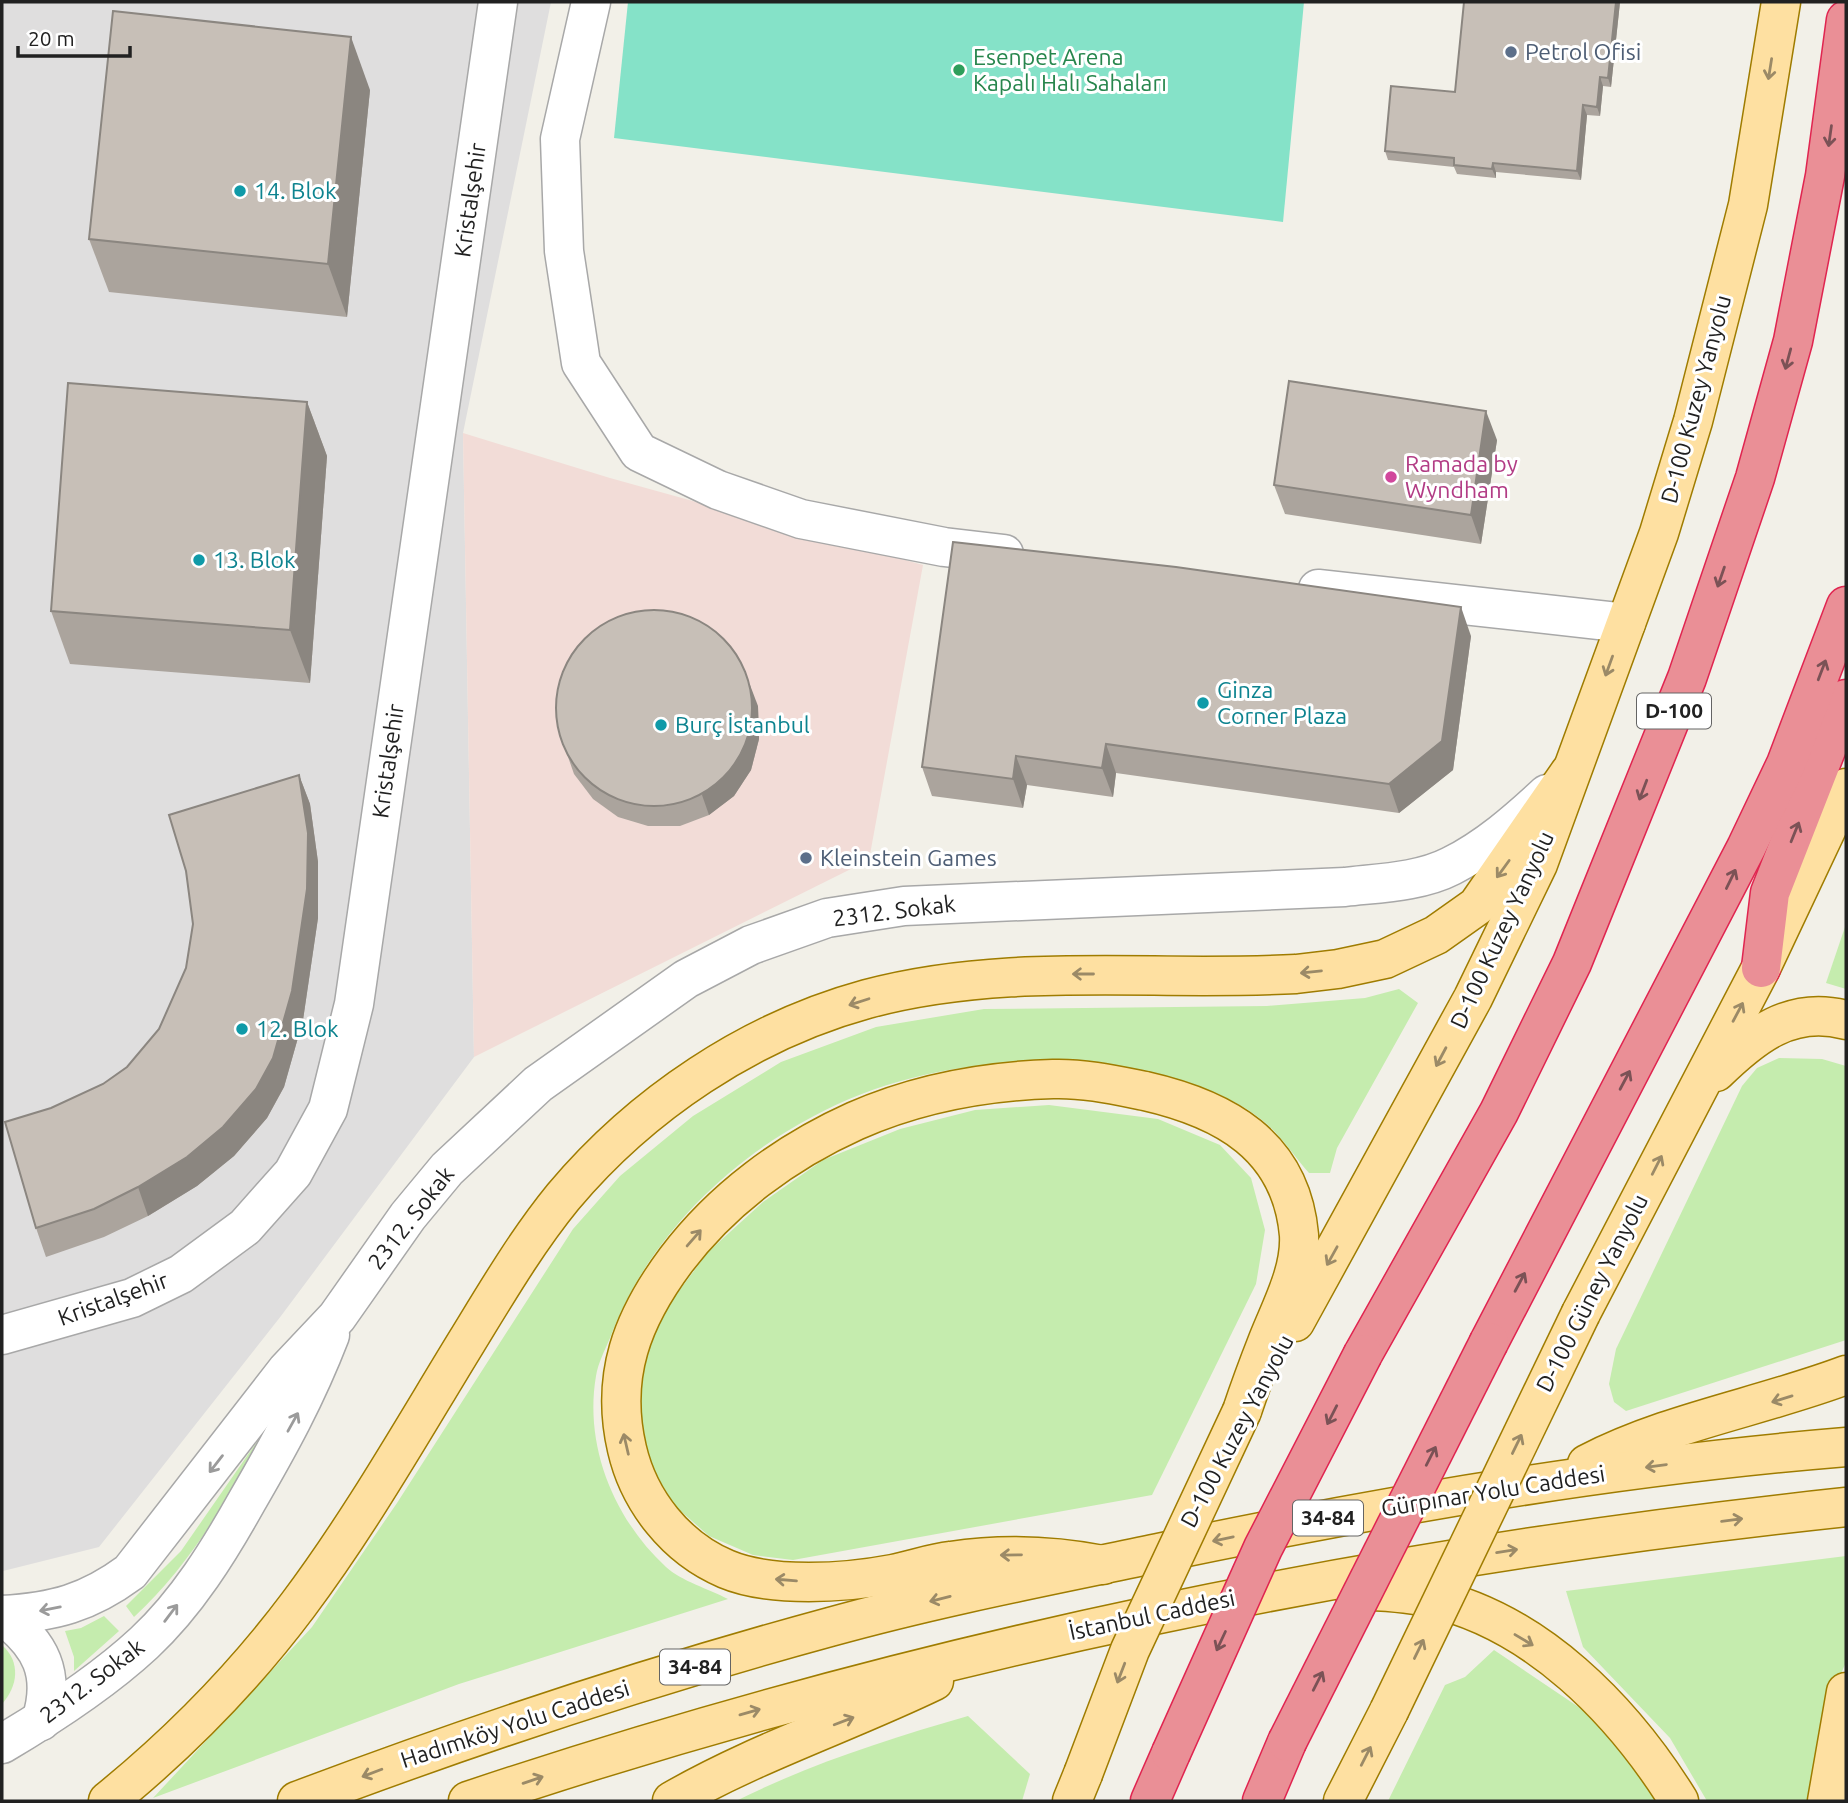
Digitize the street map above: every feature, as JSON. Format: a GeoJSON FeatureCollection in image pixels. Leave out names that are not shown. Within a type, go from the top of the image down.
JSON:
{"type":"FeatureCollection","features":[{"type":"Feature","properties":{"kind":"highway","name":"D-100"},"geometry":{"type":"LineString","coordinates":[[1150,1801],[1264,1548],[1363,1354],[1499,1112],[1572,963],[1687,678],[1755,478],[1793,341],[1825,176],[1846,20]]}},
{"type":"Feature","properties":{"kind":"highway"},"geometry":{"type":"LineString","coordinates":[[1262,1801],[1287,1742],[1489,1342],[1746,848],[1786,764],[1846,606]]}},
{"type":"Feature","properties":{"kind":"highway"},"geometry":{"type":"LineString","coordinates":[[1761,968],[1770,893],[1846,699]]}},
{"type":"Feature","properties":{"kind":"main road","name":"D-100 Kuzey Yanyolu"},"geometry":{"type":"LineString","coordinates":[[1077,1787],[1130,1650],[1242,1411],[1397,1141],[1473,998],[1538,864],[1662,521],[1748,205],[1781,2]]}},
{"type":"Feature","properties":{"kind":"main road"},"geometry":{"type":"LineString","coordinates":[[108,1801],[141,1775],[242,1675],[299,1604],[374,1494],[495,1296],[563,1198],[640,1118],[712,1068],[783,1028],[865,1000],[925,986],[1017,975],[1296,974],[1338,969],[1385,958],[1436,935],[1476,906],[1570,772]]}},
{"type":"Feature","properties":{"kind":"main road","name":"D-100 Güney Yanyolu"},"geometry":{"type":"LineString","coordinates":[[1343,1801],[1581,1313],[1761,968],[1846,788]]}},
{"type":"Feature","properties":{"kind":"main road"},"geometry":{"type":"LineString","coordinates":[[1683,1116],[1709,1079],[1741,1048],[1776,1023],[1799,1016],[1833,1016],[1846,1020]]}},
{"type":"Feature","properties":{"kind":"main road"},"geometry":{"type":"LineString","coordinates":[[1103,1564],[1062,1557],[1009,1554],[949,1561],[889,1575],[837,1581],[753,1576],[724,1569],[690,1547],[655,1515],[632,1472],[621,1423],[621,1374],[634,1331],[657,1286],[693,1238],[738,1193],[800,1150],[854,1122],[898,1105],[950,1091],[1002,1083],[1056,1079],[1110,1084],[1183,1100],[1239,1126],[1269,1154],[1291,1196],[1299,1238],[1293,1280],[1242,1411]]}},
{"type":"Feature","properties":{"kind":"main road"},"geometry":{"type":"LineString","coordinates":[[1555,1480],[1622,1446],[1791,1396],[1846,1376]]}},
{"type":"Feature","properties":{"kind":"main road","name":"Gürpınar Yolu Caddesi"},"geometry":{"type":"LineString","coordinates":[[1103,1564],[1382,1508],[1555,1480],[1671,1464],[1846,1447]]}},
{"type":"Feature","properties":{"kind":"main road"},"geometry":{"type":"LineString","coordinates":[[1295,1586],[1585,1539],[1846,1507]]}},
{"type":"Feature","properties":{"kind":"main road","name":"Hadımköy Yolu Caddesi"},"geometry":{"type":"LineString","coordinates":[[297,1801],[411,1758],[593,1698],[830,1627],[971,1592],[1103,1564]]}},
{"type":"Feature","properties":{"kind":"main road"},"geometry":{"type":"LineString","coordinates":[[1295,1586],[1428,1598],[1479,1615],[1504,1628],[1573,1673],[1620,1719],[1656,1765],[1679,1801]]}},
{"type":"Feature","properties":{"kind":"main road","name":"İstanbul Caddesi"},"geometry":{"type":"LineString","coordinates":[[1010,1644],[1295,1586]]}},
{"type":"Feature","properties":{"kind":"main road"},"geometry":{"type":"LineString","coordinates":[[672,1801],[800,1738],[878,1708],[1010,1644]]}},
{"type":"Feature","properties":{"kind":"main road","name":"34-84"},"geometry":{"type":"LineString","coordinates":[[468,1801],[625,1748],[1010,1644]]}},
{"type":"Feature","properties":{"kind":"main road"},"geometry":{"type":"LineString","coordinates":[[1827,1801],[1846,1692]]}},
{"type":"Feature","properties":{"kind":"street","name":"Kristalşehir"},"geometry":{"type":"LineString","coordinates":[[2,1335],[132,1298],[181,1274],[245,1227],[293,1173],[328,1109],[354,1003],[498,2]]}},
{"type":"Feature","properties":{"kind":"street"},"geometry":{"type":"LineString","coordinates":[[591,2],[560,139],[564,251],[581,363],[639,452],[718,489],[801,519],[944,547],[1042,558]]}},
{"type":"Feature","properties":{"kind":"street"},"geometry":{"type":"LineString","coordinates":[[1278,584],[1626,623]]}},
{"type":"Feature","properties":{"kind":"street","name":"2312. Sokak"},"geometry":{"type":"LineString","coordinates":[[2,1615],[54,1609],[77,1603],[102,1593],[130,1572],[287,1370],[337,1317],[408,1216],[447,1169],[538,1084],[686,979],[751,945],[827,918],[904,906],[1168,892],[1333,888],[1401,881],[1450,867],[1512,826],[1570,772]]}},
{"type":"Feature","properties":{"kind":"street","name":"2312. Sokak"},"geometry":{"type":"LineString","coordinates":[[2,1744],[41,1721],[143,1644],[162,1625],[218,1552],[306,1397],[337,1317]]}},
{"type":"Feature","properties":{"kind":"street"},"geometry":{"type":"LineString","coordinates":[[2,1615],[20,1629],[37,1651],[47,1674],[48,1697],[41,1721]]}},
{"type":"Feature","properties":{"kind":"shaded area"},"geometry":{"type":"Polygon","coordinates":[[[2,2],[551,2],[463,433],[474,1057],[281,1316],[99,1547],[3,1571],[2,2]]]}},
{"type":"Feature","properties":{"kind":"shaded area","name":"Burç İstanbul"},"geometry":{"type":"Polygon","coordinates":[[[463,433],[610,478],[923,565],[869,860],[474,1057],[463,433]]]}},
{"type":"Feature","properties":{"kind":"green space","name":"Esenpet Arena Kapalı Halı Sahaları"},"geometry":{"type":"Polygon","coordinates":[[[628,2],[1304,2],[1283,222],[614,138],[628,2]]]}},
{"type":"Feature","properties":{"kind":"green space"},"geometry":{"type":"Polygon","coordinates":[[[1846,924],[1846,989],[1826,983],[1846,924]]]}},
{"type":"Feature","properties":{"kind":"green space"},"geometry":{"type":"Polygon","coordinates":[[[1399,989],[1418,1003],[1337,1148],[1330,1173],[1309,1173],[1281,1138],[1262,1120],[1245,1108],[1207,1089],[1144,1072],[1064,1063],[990,1065],[917,1077],[846,1101],[779,1136],[718,1183],[666,1239],[644,1270],[625,1303],[598,1366],[593,1402],[599,1455],[607,1480],[631,1527],[672,1572],[728,1599],[459,1684],[153,1798],[312,1627],[397,1503],[573,1229],[620,1176],[693,1116],[781,1062],[876,1027],[984,1009],[1267,1006],[1365,998],[1399,989]]]}},
{"type":"Feature","properties":{"kind":"green space"},"geometry":{"type":"Polygon","coordinates":[[[1779,1058],[1822,1059],[1846,1066],[1846,1340],[1626,1411],[1614,1402],[1609,1384],[1616,1349],[1742,1086],[1757,1068],[1779,1058]]]}},
{"type":"Feature","properties":{"kind":"green space"},"geometry":{"type":"Polygon","coordinates":[[[1049,1105],[1158,1119],[1220,1145],[1251,1178],[1265,1230],[1256,1284],[1152,1495],[793,1560],[753,1555],[709,1536],[675,1506],[645,1457],[636,1412],[643,1359],[667,1307],[708,1252],[763,1202],[823,1160],[900,1129],[975,1110],[1049,1105]]]}},
{"type":"Feature","properties":{"kind":"green space"},"geometry":{"type":"Polygon","coordinates":[[[281,1407],[232,1491],[197,1544],[157,1594],[134,1617],[126,1606],[181,1551],[281,1407]]]}},
{"type":"Feature","properties":{"kind":"green space"},"geometry":{"type":"Polygon","coordinates":[[[1846,1556],[1846,1662],[1830,1700],[1814,1801],[1707,1801],[1670,1738],[1583,1647],[1566,1591],[1846,1556]]]}},
{"type":"Feature","properties":{"kind":"green space"},"geometry":{"type":"Polygon","coordinates":[[[104,1616],[119,1631],[74,1671],[74,1657],[65,1631],[81,1628],[104,1616]]]}},
{"type":"Feature","properties":{"kind":"green space"},"geometry":{"type":"Polygon","coordinates":[[[2,1645],[12,1659],[15,1674],[11,1690],[2,1704],[2,1645]]]}},
{"type":"Feature","properties":{"kind":"green space"},"geometry":{"type":"Polygon","coordinates":[[[1494,1650],[1586,1712],[1636,1770],[1656,1801],[1388,1801],[1445,1685],[1465,1677],[1494,1650]]]}},
{"type":"Feature","properties":{"kind":"green space"},"geometry":{"type":"Polygon","coordinates":[[[968,1716],[1030,1774],[1022,1801],[736,1801],[792,1775],[850,1753],[968,1716]]]}},
{"type":"Feature","properties":{"kind":"building"},"geometry":{"type":"Polygon","coordinates":[[[1464,2],[1616,2],[1608,78],[1600,77],[1597,107],[1583,105],[1577,171],[1493,163],[1492,169],[1454,165],[1454,158],[1385,151],[1391,86],[1455,92],[1464,2]]]}},
{"type":"Feature","properties":{"kind":"building","name":"14. Blok"},"geometry":{"type":"Polygon","coordinates":[[[113,11],[351,37],[328,264],[89,239],[113,11]]]}},
{"type":"Feature","properties":{"kind":"building","name":"Ramada by Wyndham"},"geometry":{"type":"Polygon","coordinates":[[[1289,381],[1486,411],[1471,515],[1274,485],[1289,381]]]}},
{"type":"Feature","properties":{"kind":"building","name":"13. Blok"},"geometry":{"type":"Polygon","coordinates":[[[68,383],[307,402],[290,630],[51,611],[68,383]]]}},
{"type":"Feature","properties":{"kind":"building","name":"Ginza Corner Plaza"},"geometry":{"type":"Polygon","coordinates":[[[953,542],[1176,567],[1461,607],[1442,741],[1389,784],[1106,744],[1102,768],[1016,756],[1013,779],[922,767],[953,542]]]}},
{"type":"Feature","properties":{"kind":"building","name":"Burç İstanbul"},"geometry":{"type":"Polygon","coordinates":[[[654,610],[692,617],[709,626],[723,639],[736,653],[745,670],[752,708],[745,746],[736,763],[723,777],[709,790],[692,799],[654,806],[616,799],[599,790],[585,777],[572,763],[563,746],[556,708],[563,670],[572,653],[585,639],[599,626],[616,617],[654,610]]]}},
{"type":"Feature","properties":{"kind":"building","name":"12. Blok"},"geometry":{"type":"Polygon","coordinates":[[[299,775],[308,833],[307,889],[292,991],[273,1058],[256,1089],[223,1127],[187,1157],[138,1187],[94,1209],[36,1228],[5,1122],[51,1108],[103,1084],[127,1067],[159,1029],[186,968],[193,924],[186,871],[169,815],[299,775]]]}},
{"type":"Feature","properties":{"kind":"place","name":"Petrol Ofisi"},"geometry":{"type":"Point","coordinates":[1511,52]}},
{"type":"Feature","properties":{"kind":"place","name":"Esenpet Arena Kapalı Halı Sahaları"},"geometry":{"type":"Point","coordinates":[959,70]}},
{"type":"Feature","properties":{"kind":"place","name":"14. Blok"},"geometry":{"type":"Point","coordinates":[240,191]}},
{"type":"Feature","properties":{"kind":"place","name":"Ramada by Wyndham"},"geometry":{"type":"Point","coordinates":[1391,477]}},
{"type":"Feature","properties":{"kind":"place","name":"13. Blok"},"geometry":{"type":"Point","coordinates":[199,560]}},
{"type":"Feature","properties":{"kind":"place","name":"Ginza Corner Plaza"},"geometry":{"type":"Point","coordinates":[1203,703]}},
{"type":"Feature","properties":{"kind":"place","name":"Burç İstanbul"},"geometry":{"type":"Point","coordinates":[661,725]}},
{"type":"Feature","properties":{"kind":"place","name":"Kleinstein Games"},"geometry":{"type":"Point","coordinates":[806,858]}},
{"type":"Feature","properties":{"kind":"place","name":"12. Blok"},"geometry":{"type":"Point","coordinates":[242,1029]}}]}
